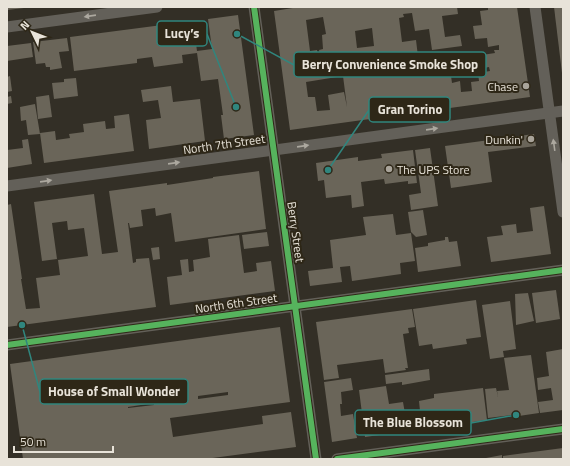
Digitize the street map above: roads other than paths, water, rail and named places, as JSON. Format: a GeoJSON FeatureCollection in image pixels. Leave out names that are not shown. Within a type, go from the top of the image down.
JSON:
{"type":"FeatureCollection","features":[{"type":"Feature","properties":{"kind":"street"},"geometry":{"type":"LineString","coordinates":[[7,27],[157,7]]}},
{"type":"Feature","properties":{"kind":"street","name":"Berry Street"},"geometry":{"type":"LineString","coordinates":[[254,7],[316,459]]}},
{"type":"Feature","properties":{"kind":"street"},"geometry":{"type":"LineString","coordinates":[[535,7],[563,212]]}},
{"type":"Feature","properties":{"kind":"street","name":"North 7th Street"},"geometry":{"type":"LineString","coordinates":[[7,186],[563,111]]}},
{"type":"Feature","properties":{"kind":"street","name":"North 6th Street"},"geometry":{"type":"LineString","coordinates":[[7,345],[563,270]]}},
{"type":"Feature","properties":{"kind":"street"},"geometry":{"type":"LineString","coordinates":[[337,459],[563,429]]}},
{"type":"Feature","properties":{"kind":"place","name":"Berry Convenience Smoke Shop"},"geometry":{"type":"Point","coordinates":[237,34]}},
{"type":"Feature","properties":{"kind":"place","name":"Chase"},"geometry":{"type":"Point","coordinates":[526,86]}},
{"type":"Feature","properties":{"kind":"place","name":"Lucy’s"},"geometry":{"type":"Point","coordinates":[236,107]}},
{"type":"Feature","properties":{"kind":"place","name":"Dunkin'"},"geometry":{"type":"Point","coordinates":[531,139]}},
{"type":"Feature","properties":{"kind":"place","name":"The UPS Store"},"geometry":{"type":"Point","coordinates":[389,169]}},
{"type":"Feature","properties":{"kind":"place","name":"Gran Torino"},"geometry":{"type":"Point","coordinates":[328,170]}},
{"type":"Feature","properties":{"kind":"place","name":"House of Small Wonder"},"geometry":{"type":"Point","coordinates":[22,325]}},
{"type":"Feature","properties":{"kind":"place","name":"The Blue Blossom"},"geometry":{"type":"Point","coordinates":[516,415]}}]}
